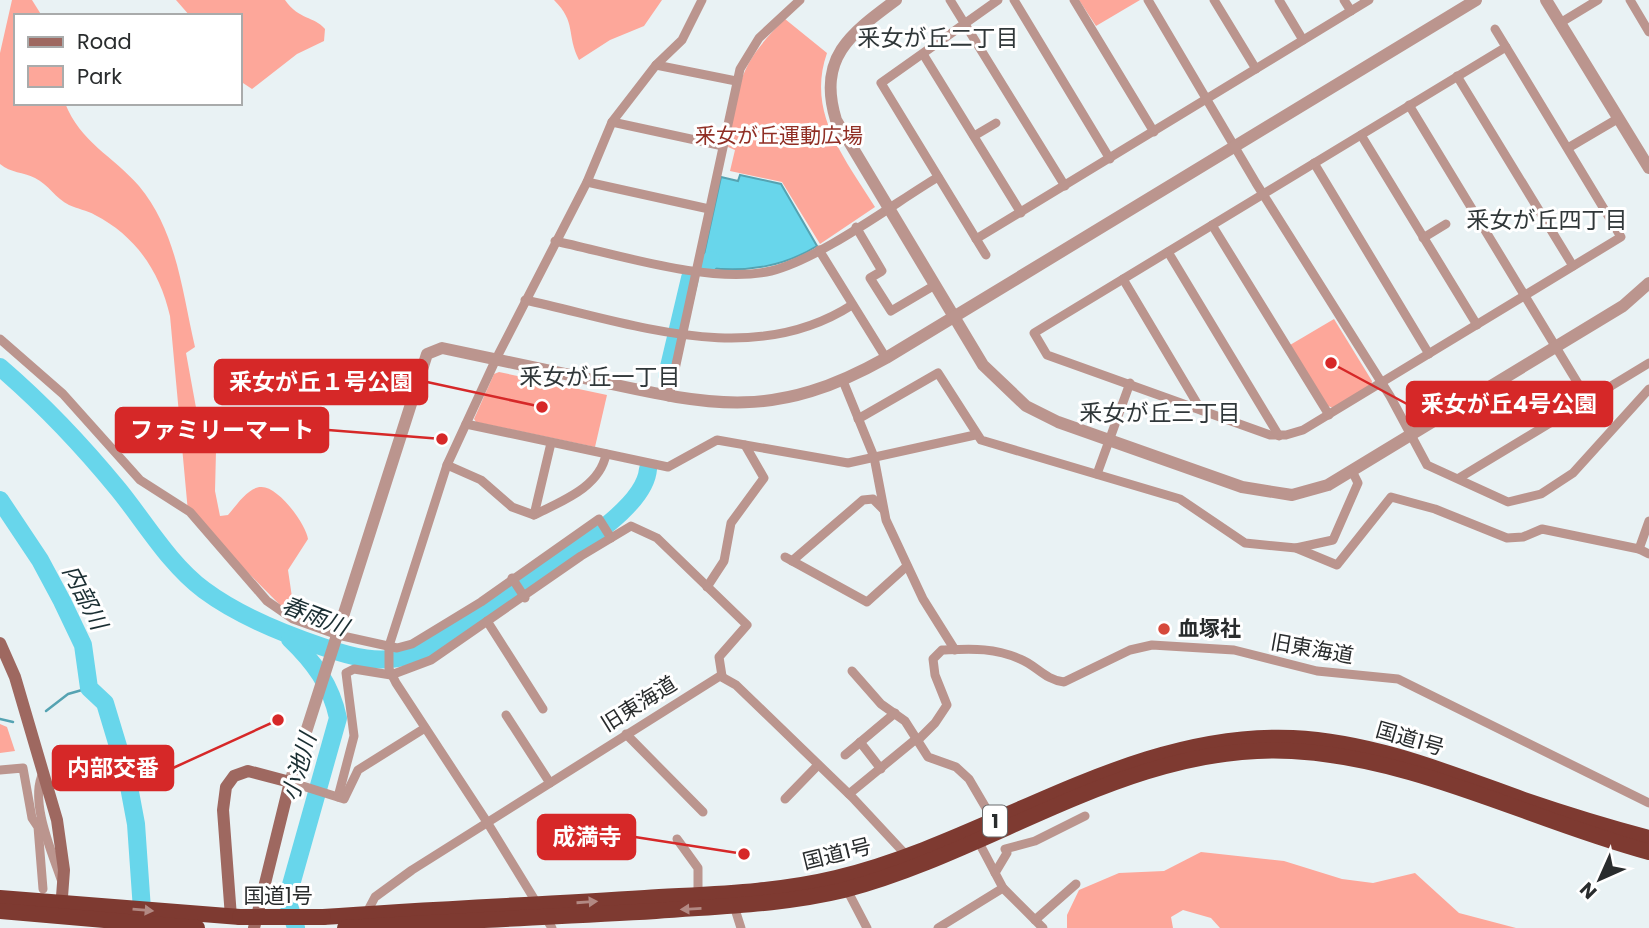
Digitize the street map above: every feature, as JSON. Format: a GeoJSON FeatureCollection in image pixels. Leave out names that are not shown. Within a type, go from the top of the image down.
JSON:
{"type":"FeatureCollection","features":[{"type":"Feature","properties":{"kind":"highway","name":"国道1号"},"geometry":{"type":"LineString","coordinates":[[345,928],[734,906],[843,883],[916,866],[1108,772],[1157,756],[1218,743],[1292,738],[1375,750],[1435,767],[1577,818],[1649,838]]}},
{"type":"Feature","properties":{"kind":"highway","name":"国道1号"},"geometry":{"type":"LineString","coordinates":[[0,911],[236,917],[366,914],[545,917],[698,895],[843,883],[906,856],[975,835],[1156,770],[1212,756],[1291,751],[1348,757],[1393,767],[1588,835],[1649,852]]}},
{"type":"Feature","properties":{"kind":"highway","name":"国道1号"},"geometry":{"type":"LineString","coordinates":[[0,898],[67,914],[197,928]]}},
{"type":"Feature","properties":{"kind":"main road"},"geometry":{"type":"LineString","coordinates":[[0,643],[15,677],[62,843],[62,883],[67,914]]}},
{"type":"Feature","properties":{"kind":"main road"},"geometry":{"type":"LineString","coordinates":[[236,917],[223,810],[226,787],[234,776],[248,771],[296,784],[254,928]]}},
{"type":"Feature","properties":{"kind":"street"},"geometry":{"type":"LineString","coordinates":[[545,917],[390,672],[389,649],[447,465],[496,359],[587,182],[612,122],[656,65],[682,40],[702,0]]}},
{"type":"Feature","properties":{"kind":"street"},"geometry":{"type":"LineString","coordinates":[[669,397],[678,333],[696,271],[736,81],[752,46],[800,0]]}},
{"type":"Feature","properties":{"kind":"street"},"geometry":{"type":"LineString","coordinates":[[896,0],[852,33],[834,64],[830,87],[836,120],[983,365],[1026,406],[1058,422],[1242,487],[1271,494],[1304,493],[1328,485],[1412,435],[1623,306],[1649,283]]}},
{"type":"Feature","properties":{"kind":"street"},"geometry":{"type":"LineString","coordinates":[[950,0],[1065,186]]}},
{"type":"Feature","properties":{"kind":"street"},"geometry":{"type":"LineString","coordinates":[[986,255],[881,83],[998,0]]}},
{"type":"Feature","properties":{"kind":"street"},"geometry":{"type":"LineString","coordinates":[[1014,0],[1110,159]]}},
{"type":"Feature","properties":{"kind":"street"},"geometry":{"type":"LineString","coordinates":[[1074,0],[1154,132]]}},
{"type":"Feature","properties":{"kind":"street"},"geometry":{"type":"LineString","coordinates":[[1148,0],[1412,435],[1427,465],[1508,502],[1541,494],[1573,473],[1649,389]]}},
{"type":"Feature","properties":{"kind":"street"},"geometry":{"type":"LineString","coordinates":[[1214,0],[1256,69]]}},
{"type":"Feature","properties":{"kind":"street"},"geometry":{"type":"LineString","coordinates":[[1279,0],[1303,40]]}},
{"type":"Feature","properties":{"kind":"street"},"geometry":{"type":"LineString","coordinates":[[1344,0],[1351,11]]}},
{"type":"Feature","properties":{"kind":"street"},"geometry":{"type":"LineString","coordinates":[[976,239],[1369,0]]}},
{"type":"Feature","properties":{"kind":"street"},"geometry":{"type":"LineString","coordinates":[[425,728],[358,771],[344,799],[296,784],[315,709],[427,354],[442,348],[704,403],[754,403],[798,395],[843,381],[955,317],[1476,0]]}},
{"type":"Feature","properties":{"kind":"street"},"geometry":{"type":"LineString","coordinates":[[1546,0],[1649,168]]}},
{"type":"Feature","properties":{"kind":"street"},"geometry":{"type":"LineString","coordinates":[[1560,23],[1598,0]]}},
{"type":"Feature","properties":{"kind":"street"},"geometry":{"type":"LineString","coordinates":[[1630,0],[1649,32]]}},
{"type":"Feature","properties":{"kind":"street"},"geometry":{"type":"LineString","coordinates":[[1495,29],[1568,148],[1621,237],[1303,430],[1279,436],[1047,355],[1034,333],[1506,47]]}},
{"type":"Feature","properties":{"kind":"street"},"geometry":{"type":"LineString","coordinates":[[923,54],[1021,213]]}},
{"type":"Feature","properties":{"kind":"street"},"geometry":{"type":"LineString","coordinates":[[656,65],[736,81]]}},
{"type":"Feature","properties":{"kind":"street"},"geometry":{"type":"LineString","coordinates":[[1457,76],[1573,267]]}},
{"type":"Feature","properties":{"kind":"street"},"geometry":{"type":"LineString","coordinates":[[1409,106],[1588,400]]}},
{"type":"Feature","properties":{"kind":"street"},"geometry":{"type":"LineString","coordinates":[[1568,148],[1619,118]]}},
{"type":"Feature","properties":{"kind":"street"},"geometry":{"type":"LineString","coordinates":[[612,122],[723,146]]}},
{"type":"Feature","properties":{"kind":"street"},"geometry":{"type":"LineString","coordinates":[[974,136],[996,122]]}},
{"type":"Feature","properties":{"kind":"street"},"geometry":{"type":"LineString","coordinates":[[1361,135],[1477,325]]}},
{"type":"Feature","properties":{"kind":"street"},"geometry":{"type":"LineString","coordinates":[[1314,163],[1429,354]]}},
{"type":"Feature","properties":{"kind":"street"},"geometry":{"type":"LineString","coordinates":[[555,241],[696,271],[724,275],[757,274],[795,263],[938,177]]}},
{"type":"Feature","properties":{"kind":"street"},"geometry":{"type":"LineString","coordinates":[[587,182],[709,209]]}},
{"type":"Feature","properties":{"kind":"street"},"geometry":{"type":"LineString","coordinates":[[1423,238],[1446,224]]}},
{"type":"Feature","properties":{"kind":"street"},"geometry":{"type":"LineString","coordinates":[[1212,225],[1328,415]]}},
{"type":"Feature","properties":{"kind":"street"},"geometry":{"type":"LineString","coordinates":[[856,227],[882,271],[870,278],[891,311],[935,285]]}},
{"type":"Feature","properties":{"kind":"street"},"geometry":{"type":"LineString","coordinates":[[819,250],[886,358]]}},
{"type":"Feature","properties":{"kind":"street"},"geometry":{"type":"LineString","coordinates":[[1168,252],[1279,436]]}},
{"type":"Feature","properties":{"kind":"street"},"geometry":{"type":"LineString","coordinates":[[1123,279],[1202,410]]}},
{"type":"Feature","properties":{"kind":"street"},"geometry":{"type":"LineString","coordinates":[[525,300],[723,340],[767,338],[818,323],[852,305]]}},
{"type":"Feature","properties":{"kind":"street"},"geometry":{"type":"LineString","coordinates":[[0,339],[63,394],[140,480],[190,512],[267,601],[293,619],[337,639],[389,649],[412,644],[435,632],[513,580],[599,519],[610,536]]}},
{"type":"Feature","properties":{"kind":"street"},"geometry":{"type":"LineString","coordinates":[[1459,478],[1649,363]]}},
{"type":"Feature","properties":{"kind":"street"},"geometry":{"type":"LineString","coordinates":[[858,419],[938,373],[975,435],[981,440],[1180,499],[1245,543],[1296,548],[1337,565],[1391,497],[1435,509],[1507,538],[1523,537],[1542,529],[1639,549],[1649,554]]}},
{"type":"Feature","properties":{"kind":"street"},"geometry":{"type":"LineString","coordinates":[[843,381],[874,457],[883,509],[907,566],[955,649],[937,652],[933,659],[935,676],[947,705],[935,723],[849,794]]}},
{"type":"Feature","properties":{"kind":"street"},"geometry":{"type":"LineString","coordinates":[[1097,474],[1130,383]]}},
{"type":"Feature","properties":{"kind":"street"},"geometry":{"type":"LineString","coordinates":[[466,424],[668,467],[717,440],[848,463],[975,435]]}},
{"type":"Feature","properties":{"kind":"street"},"geometry":{"type":"LineString","coordinates":[[534,515],[551,443]]}},
{"type":"Feature","properties":{"kind":"street"},"geometry":{"type":"LineString","coordinates":[[707,587],[724,561],[731,523],[764,478],[745,445]]}},
{"type":"Feature","properties":{"kind":"street"},"geometry":{"type":"LineString","coordinates":[[447,465],[481,480],[512,507],[534,515],[579,493],[604,467],[606,454]]}},
{"type":"Feature","properties":{"kind":"street"},"geometry":{"type":"LineString","coordinates":[[1296,548],[1333,540],[1358,483],[1352,471]]}},
{"type":"Feature","properties":{"kind":"street"},"geometry":{"type":"LineString","coordinates":[[883,509],[868,497],[788,559],[867,602],[907,566]]}},
{"type":"Feature","properties":{"kind":"street"},"geometry":{"type":"LineString","coordinates":[[1639,549],[1649,521]]}},
{"type":"Feature","properties":{"kind":"street"},"geometry":{"type":"LineString","coordinates":[[337,797],[354,736],[346,673],[354,669],[390,672],[431,660],[610,536],[628,527],[637,528],[657,538],[747,625],[719,657],[722,676],[849,794],[906,856]]}},
{"type":"Feature","properties":{"kind":"street"},"geometry":{"type":"LineString","coordinates":[[513,580],[524,596]]}},
{"type":"Feature","properties":{"kind":"street"},"geometry":{"type":"LineString","coordinates":[[487,621],[543,709]]}},
{"type":"Feature","properties":{"kind":"street","name":"旧東海道"},"geometry":{"type":"LineString","coordinates":[[955,649],[981,648],[1000,652],[1022,659],[1054,681],[1064,682],[1129,650],[1153,645],[1234,650],[1317,671],[1398,679],[1649,803]]}},
{"type":"Feature","properties":{"kind":"street"},"geometry":{"type":"LineString","coordinates":[[852,671],[905,721],[928,757],[959,769],[973,783],[986,808]]}},
{"type":"Feature","properties":{"kind":"street","name":"旧東海道"},"geometry":{"type":"LineString","coordinates":[[366,914],[375,897],[487,822],[722,676]]}},
{"type":"Feature","properties":{"kind":"street"},"geometry":{"type":"LineString","coordinates":[[845,755],[895,713]]}},
{"type":"Feature","properties":{"kind":"street"},"geometry":{"type":"LineString","coordinates":[[506,715],[550,783]]}},
{"type":"Feature","properties":{"kind":"street"},"geometry":{"type":"LineString","coordinates":[[626,734],[703,811]]}},
{"type":"Feature","properties":{"kind":"street"},"geometry":{"type":"LineString","coordinates":[[860,742],[881,769]]}},
{"type":"Feature","properties":{"kind":"street"},"geometry":{"type":"LineString","coordinates":[[785,799],[818,765]]}},
{"type":"Feature","properties":{"kind":"street"},"geometry":{"type":"LineString","coordinates":[[0,770],[23,768],[32,818],[41,827],[62,883]]}},
{"type":"Feature","properties":{"kind":"street"},"geometry":{"type":"LineString","coordinates":[[43,773],[39,782],[43,889]]}},
{"type":"Feature","properties":{"kind":"street"},"geometry":{"type":"LineString","coordinates":[[995,873],[1007,853],[1003,845],[1035,841],[1085,816]]}},
{"type":"Feature","properties":{"kind":"street"},"geometry":{"type":"LineString","coordinates":[[975,835],[1003,888],[1043,928]]}},
{"type":"Feature","properties":{"kind":"street"},"geometry":{"type":"LineString","coordinates":[[677,839],[698,868],[698,895]]}},
{"type":"Feature","properties":{"kind":"street"},"geometry":{"type":"LineString","coordinates":[[843,883],[867,928]]}},
{"type":"Feature","properties":{"kind":"street"},"geometry":{"type":"LineString","coordinates":[[1035,920],[1076,884]]}},
{"type":"Feature","properties":{"kind":"street"},"geometry":{"type":"LineString","coordinates":[[938,928],[1003,888]]}},
{"type":"Feature","properties":{"kind":"street"},"geometry":{"type":"LineString","coordinates":[[734,906],[741,928]]}},
{"type":"Feature","properties":{"kind":"green space"},"geometry":{"type":"Polygon","coordinates":[[[12,0],[32,0],[41,14],[14,14],[14,105],[66,105],[71,117],[88,138],[139,186],[162,223],[182,284],[195,347],[186,353],[197,413],[216,451],[215,491],[220,516],[228,515],[247,493],[256,488],[268,488],[283,499],[306,532],[308,539],[288,570],[293,604],[285,610],[188,512],[170,316],[153,270],[123,233],[92,213],[64,202],[35,178],[0,164],[0,53],[12,0]]]}},
{"type":"Feature","properties":{"kind":"green space"},"geometry":{"type":"Polygon","coordinates":[[[176,0],[285,0],[301,15],[325,29],[324,41],[297,54],[252,89],[242,82],[242,14],[188,14],[176,0]]]}},
{"type":"Feature","properties":{"kind":"green space"},"geometry":{"type":"Polygon","coordinates":[[[554,0],[662,0],[644,26],[610,40],[579,60],[569,22],[554,0]]]}},
{"type":"Feature","properties":{"kind":"green space"},"geometry":{"type":"Polygon","coordinates":[[[1079,0],[1140,0],[1096,26],[1079,0]]]}},
{"type":"Feature","properties":{"kind":"green space","name":"釆女が丘運動広場"},"geometry":{"type":"Polygon","coordinates":[[[785,19],[827,53],[821,95],[825,115],[841,153],[875,207],[820,244],[782,182],[730,171],[735,150],[728,147],[743,77],[757,50],[785,19]]]}},
{"type":"Feature","properties":{"kind":"green space"},"geometry":{"type":"Polygon","coordinates":[[[1334,319],[1372,381],[1371,386],[1333,408],[1328,406],[1290,345],[1334,319]]]}},
{"type":"Feature","properties":{"kind":"green space"},"geometry":{"type":"Polygon","coordinates":[[[499,372],[607,395],[595,447],[476,422],[474,419],[494,374],[499,372]]]}},
{"type":"Feature","properties":{"kind":"green space"},"geometry":{"type":"Polygon","coordinates":[[[0,724],[7,727],[15,751],[0,753],[0,724]]]}},
{"type":"Feature","properties":{"kind":"green space"},"geometry":{"type":"Polygon","coordinates":[[[1201,852],[1284,861],[1342,879],[1373,883],[1415,873],[1459,913],[1516,928],[1220,928],[1211,918],[1183,910],[1171,917],[1173,928],[1067,928],[1067,915],[1079,890],[1119,873],[1164,871],[1201,852]]]}},
{"type":"Feature","properties":{"kind":"water"},"geometry":{"type":"Polygon","coordinates":[[[740,175],[781,184],[817,246],[791,259],[765,266],[709,268],[709,262],[703,259],[721,177],[738,181],[740,175]]]}},
{"type":"Feature","properties":{"kind":"waterway","name":"春雨川"},"geometry":{"type":"LineString","coordinates":[[706,265],[711,260]]}},
{"type":"Feature","properties":{"kind":"waterway","name":"春雨川"},"geometry":{"type":"LineString","coordinates":[[667,375],[690,278]]}},
{"type":"Feature","properties":{"kind":"waterway","name":"春雨川"},"geometry":{"type":"LineString","coordinates":[[0,367],[32,395],[76,441],[191,580],[246,616],[307,642],[355,657],[377,660],[399,658],[442,641],[618,516],[643,485],[648,469]]}},
{"type":"Feature","properties":{"kind":"waterway","name":"内部川"},"geometry":{"type":"LineString","coordinates":[[0,500],[40,560],[62,601],[83,645],[89,688],[105,703],[127,776],[136,824],[143,924]]}},
{"type":"Feature","properties":{"kind":"waterway","name":"小池川"},"geometry":{"type":"LineString","coordinates":[[290,639],[307,656],[320,675],[331,695],[338,718],[287,899],[296,928]]}},
{"type":"Feature","properties":{"kind":"waterway"},"geometry":{"type":"LineString","coordinates":[[46,711],[68,694],[89,688]]}},
{"type":"Feature","properties":{"kind":"waterway"},"geometry":{"type":"LineString","coordinates":[[0,719],[13,722]]}},
{"type":"Feature","properties":{"kind":"place","name":"釆女が丘4号公園"},"geometry":{"type":"Point","coordinates":[1331,363]}},
{"type":"Feature","properties":{"kind":"place","name":"釆女が丘１号公園"},"geometry":{"type":"Point","coordinates":[542,407]}},
{"type":"Feature","properties":{"kind":"place","name":"ファミリーマート"},"geometry":{"type":"Point","coordinates":[442,439]}},
{"type":"Feature","properties":{"kind":"place","name":"血塚社"},"geometry":{"type":"Point","coordinates":[1164,629]}},
{"type":"Feature","properties":{"kind":"place","name":"内部交番"},"geometry":{"type":"Point","coordinates":[278,720]}},
{"type":"Feature","properties":{"kind":"place","name":"成満寺"},"geometry":{"type":"Point","coordinates":[744,854]}},
{"type":"Feature","properties":{"kind":"district","name":"釆女が丘二丁目"},"geometry":{"type":"Point","coordinates":[938,38]}},
{"type":"Feature","properties":{"kind":"district","name":"釆女が丘四丁目"},"geometry":{"type":"Point","coordinates":[1547,220]}},
{"type":"Feature","properties":{"kind":"district","name":"釆女が丘一丁目"},"geometry":{"type":"Point","coordinates":[600,377]}},
{"type":"Feature","properties":{"kind":"district","name":"釆女が丘三丁目"},"geometry":{"type":"Point","coordinates":[1160,413]}}]}
